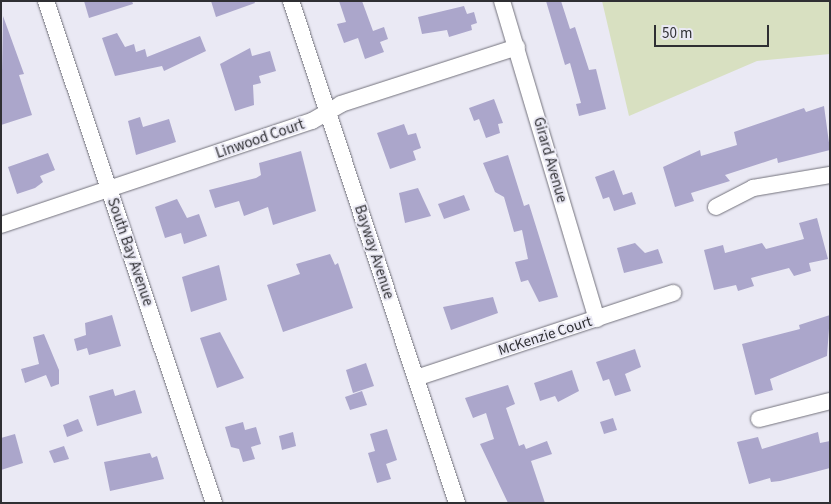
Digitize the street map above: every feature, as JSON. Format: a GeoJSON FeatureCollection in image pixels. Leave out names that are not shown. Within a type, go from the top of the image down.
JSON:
{"type":"FeatureCollection","features":[{"type":"Feature","properties":{"kind":"street","name":"South Bay Avenue"},"geometry":{"type":"LineString","coordinates":[[46,1],[214,503]]}},
{"type":"Feature","properties":{"kind":"street","name":"Bayway Avenue"},"geometry":{"type":"LineString","coordinates":[[291,1],[457,503]]}},
{"type":"Feature","properties":{"kind":"street","name":"Girard Avenue"},"geometry":{"type":"LineString","coordinates":[[502,1],[597,319]]}},
{"type":"Feature","properties":{"kind":"street","name":"Linwood Court"},"geometry":{"type":"LineString","coordinates":[[1,225],[110,191],[328,112],[517,47]]}},
{"type":"Feature","properties":{"kind":"street"},"geometry":{"type":"LineString","coordinates":[[716,207],[752,188],[830,175]]}},
{"type":"Feature","properties":{"kind":"street","name":"McKenzie Court"},"geometry":{"type":"LineString","coordinates":[[416,378],[673,293]]}},
{"type":"Feature","properties":{"kind":"street"},"geometry":{"type":"LineString","coordinates":[[759,419],[830,401]]}},
{"type":"Feature","properties":{"kind":"green space"},"geometry":{"type":"Polygon","coordinates":[[[602,1],[830,1],[830,54],[757,61],[629,116],[602,1]]]}},
{"type":"Feature","properties":{"kind":"building"},"geometry":{"type":"Polygon","coordinates":[[[84,1],[132,1],[133,4],[89,18],[84,1]]]}},
{"type":"Feature","properties":{"kind":"building"},"geometry":{"type":"Polygon","coordinates":[[[211,1],[254,1],[255,3],[216,17],[211,1]]]}},
{"type":"Feature","properties":{"kind":"building"},"geometry":{"type":"Polygon","coordinates":[[[339,1],[362,1],[373,31],[384,27],[388,39],[380,42],[384,52],[365,59],[358,38],[344,43],[337,24],[346,22],[339,1]]]}},
{"type":"Feature","properties":{"kind":"building"},"geometry":{"type":"Polygon","coordinates":[[[546,1],[561,1],[570,29],[575,27],[589,70],[596,69],[606,109],[579,116],[576,104],[581,103],[570,63],[565,65],[546,1]]]}},
{"type":"Feature","properties":{"kind":"building"},"geometry":{"type":"Polygon","coordinates":[[[464,6],[467,14],[474,12],[477,23],[471,25],[472,30],[449,37],[447,30],[422,34],[418,17],[464,6]]]}},
{"type":"Feature","properties":{"kind":"building"},"geometry":{"type":"Polygon","coordinates":[[[3,16],[24,74],[19,75],[32,115],[1,125],[3,16]]]}},
{"type":"Feature","properties":{"kind":"building"},"geometry":{"type":"Polygon","coordinates":[[[117,33],[125,47],[134,44],[136,52],[145,49],[147,57],[200,36],[206,51],[164,71],[162,66],[115,76],[102,38],[117,33]]]}},
{"type":"Feature","properties":{"kind":"building"},"geometry":{"type":"Polygon","coordinates":[[[250,48],[252,56],[270,51],[276,71],[259,76],[261,83],[253,85],[254,105],[235,111],[220,64],[250,48]]]}},
{"type":"Feature","properties":{"kind":"building"},"geometry":{"type":"Polygon","coordinates":[[[494,99],[503,123],[498,124],[500,133],[486,138],[479,119],[474,121],[469,108],[494,99]]]}},
{"type":"Feature","properties":{"kind":"building"},"geometry":{"type":"Polygon","coordinates":[[[824,106],[830,150],[778,163],[777,158],[725,175],[730,181],[691,193],[694,201],[675,207],[663,167],[700,150],[701,156],[737,145],[734,132],[804,108],[806,112],[824,106]]]}},
{"type":"Feature","properties":{"kind":"building"},"geometry":{"type":"Polygon","coordinates":[[[140,117],[143,127],[169,119],[176,142],[136,155],[128,121],[140,117]]]}},
{"type":"Feature","properties":{"kind":"building"},"geometry":{"type":"Polygon","coordinates":[[[404,124],[408,135],[416,133],[421,148],[413,151],[416,160],[390,169],[377,133],[404,124]]]}},
{"type":"Feature","properties":{"kind":"building"},"geometry":{"type":"Polygon","coordinates":[[[301,151],[316,211],[273,225],[268,207],[244,216],[239,201],[215,208],[209,190],[256,178],[261,175],[259,163],[301,151]]]}},
{"type":"Feature","properties":{"kind":"building"},"geometry":{"type":"Polygon","coordinates":[[[48,153],[55,170],[40,176],[43,182],[35,188],[17,194],[8,167],[48,153]]]}},
{"type":"Feature","properties":{"kind":"building"},"geometry":{"type":"Polygon","coordinates":[[[508,155],[524,206],[529,204],[558,297],[539,302],[528,280],[521,282],[515,262],[528,259],[522,230],[514,232],[504,197],[495,192],[483,163],[508,155]]]}},
{"type":"Feature","properties":{"kind":"building"},"geometry":{"type":"Polygon","coordinates":[[[614,170],[623,195],[632,192],[636,204],[614,211],[609,197],[603,199],[595,177],[614,170]]]}},
{"type":"Feature","properties":{"kind":"building"},"geometry":{"type":"Polygon","coordinates":[[[418,188],[431,216],[405,223],[399,193],[418,188]]]}},
{"type":"Feature","properties":{"kind":"building"},"geometry":{"type":"Polygon","coordinates":[[[464,195],[470,210],[444,219],[438,204],[464,195]]]}},
{"type":"Feature","properties":{"kind":"building"},"geometry":{"type":"Polygon","coordinates":[[[177,199],[187,218],[199,214],[207,236],[184,244],[181,233],[165,238],[155,207],[177,199]]]}},
{"type":"Feature","properties":{"kind":"building"},"geometry":{"type":"Polygon","coordinates":[[[817,218],[828,259],[809,263],[811,271],[794,276],[789,268],[751,278],[754,286],[738,291],[736,285],[714,290],[704,250],[723,245],[725,253],[762,243],[766,249],[804,239],[799,223],[817,218]]]}},
{"type":"Feature","properties":{"kind":"building"},"geometry":{"type":"Polygon","coordinates":[[[635,243],[645,253],[658,249],[663,263],[624,273],[617,248],[635,243]]]}},
{"type":"Feature","properties":{"kind":"building"},"geometry":{"type":"Polygon","coordinates":[[[330,254],[335,265],[338,263],[353,308],[283,332],[267,285],[300,274],[296,264],[330,254]]]}},
{"type":"Feature","properties":{"kind":"building"},"geometry":{"type":"Polygon","coordinates":[[[219,265],[227,300],[191,312],[182,277],[219,265]]]}},
{"type":"Feature","properties":{"kind":"building"},"geometry":{"type":"Polygon","coordinates":[[[493,297],[498,313],[451,330],[443,307],[493,297]]]}},
{"type":"Feature","properties":{"kind":"building"},"geometry":{"type":"Polygon","coordinates":[[[112,315],[121,346],[89,355],[87,348],[77,351],[74,339],[86,335],[85,323],[112,315]]]}},
{"type":"Feature","properties":{"kind":"building"},"geometry":{"type":"Polygon","coordinates":[[[830,315],[827,356],[770,379],[773,390],[755,395],[742,344],[800,329],[799,325],[830,315]]]}},
{"type":"Feature","properties":{"kind":"building"},"geometry":{"type":"Polygon","coordinates":[[[220,332],[244,378],[217,388],[200,338],[220,332]]]}},
{"type":"Feature","properties":{"kind":"building"},"geometry":{"type":"Polygon","coordinates":[[[44,334],[59,370],[59,384],[51,387],[46,375],[25,383],[21,369],[39,364],[33,337],[44,334]]]}},
{"type":"Feature","properties":{"kind":"building"},"geometry":{"type":"Polygon","coordinates":[[[635,349],[641,367],[625,374],[631,391],[615,396],[609,379],[603,381],[596,362],[635,349]]]}},
{"type":"Feature","properties":{"kind":"building"},"geometry":{"type":"Polygon","coordinates":[[[366,363],[374,386],[353,393],[346,370],[366,363]]]}},
{"type":"Feature","properties":{"kind":"building"},"geometry":{"type":"Polygon","coordinates":[[[572,370],[579,391],[558,402],[555,396],[540,401],[534,383],[572,370]]]}},
{"type":"Feature","properties":{"kind":"building"},"geometry":{"type":"Polygon","coordinates":[[[508,385],[515,404],[506,408],[519,446],[524,444],[526,449],[547,441],[552,454],[531,461],[545,503],[508,503],[480,444],[494,439],[486,413],[473,418],[465,398],[508,385]]]}},
{"type":"Feature","properties":{"kind":"building"},"geometry":{"type":"Polygon","coordinates":[[[113,389],[115,396],[135,390],[142,413],[97,426],[89,396],[113,389]]]}},
{"type":"Feature","properties":{"kind":"building"},"geometry":{"type":"Polygon","coordinates":[[[362,391],[367,405],[350,410],[345,397],[362,391]]]}},
{"type":"Feature","properties":{"kind":"building"},"geometry":{"type":"Polygon","coordinates":[[[613,418],[617,430],[604,434],[600,422],[613,418]]]}},
{"type":"Feature","properties":{"kind":"building"},"geometry":{"type":"Polygon","coordinates":[[[78,419],[83,431],[67,437],[63,425],[78,419]]]}},
{"type":"Feature","properties":{"kind":"building"},"geometry":{"type":"Polygon","coordinates":[[[243,422],[245,430],[256,427],[261,444],[251,447],[255,459],[243,462],[239,449],[231,447],[225,427],[243,422]]]}},
{"type":"Feature","properties":{"kind":"building"},"geometry":{"type":"Polygon","coordinates":[[[387,429],[397,460],[386,464],[391,479],[377,483],[368,453],[375,451],[370,434],[387,429]]]}},
{"type":"Feature","properties":{"kind":"building"},"geometry":{"type":"Polygon","coordinates":[[[293,432],[296,446],[282,450],[279,436],[293,432]]]}},
{"type":"Feature","properties":{"kind":"building"},"geometry":{"type":"Polygon","coordinates":[[[818,432],[820,443],[830,441],[830,468],[780,481],[771,482],[770,478],[749,484],[737,442],[758,437],[762,449],[818,432]]]}},
{"type":"Feature","properties":{"kind":"building"},"geometry":{"type":"Polygon","coordinates":[[[15,434],[23,463],[1,470],[1,438],[15,434]]]}},
{"type":"Feature","properties":{"kind":"building"},"geometry":{"type":"Polygon","coordinates":[[[64,446],[69,459],[54,463],[49,451],[64,446]]]}},
{"type":"Feature","properties":{"kind":"building"},"geometry":{"type":"Polygon","coordinates":[[[150,453],[152,458],[157,456],[164,479],[110,491],[104,462],[150,453]]]}}]}
